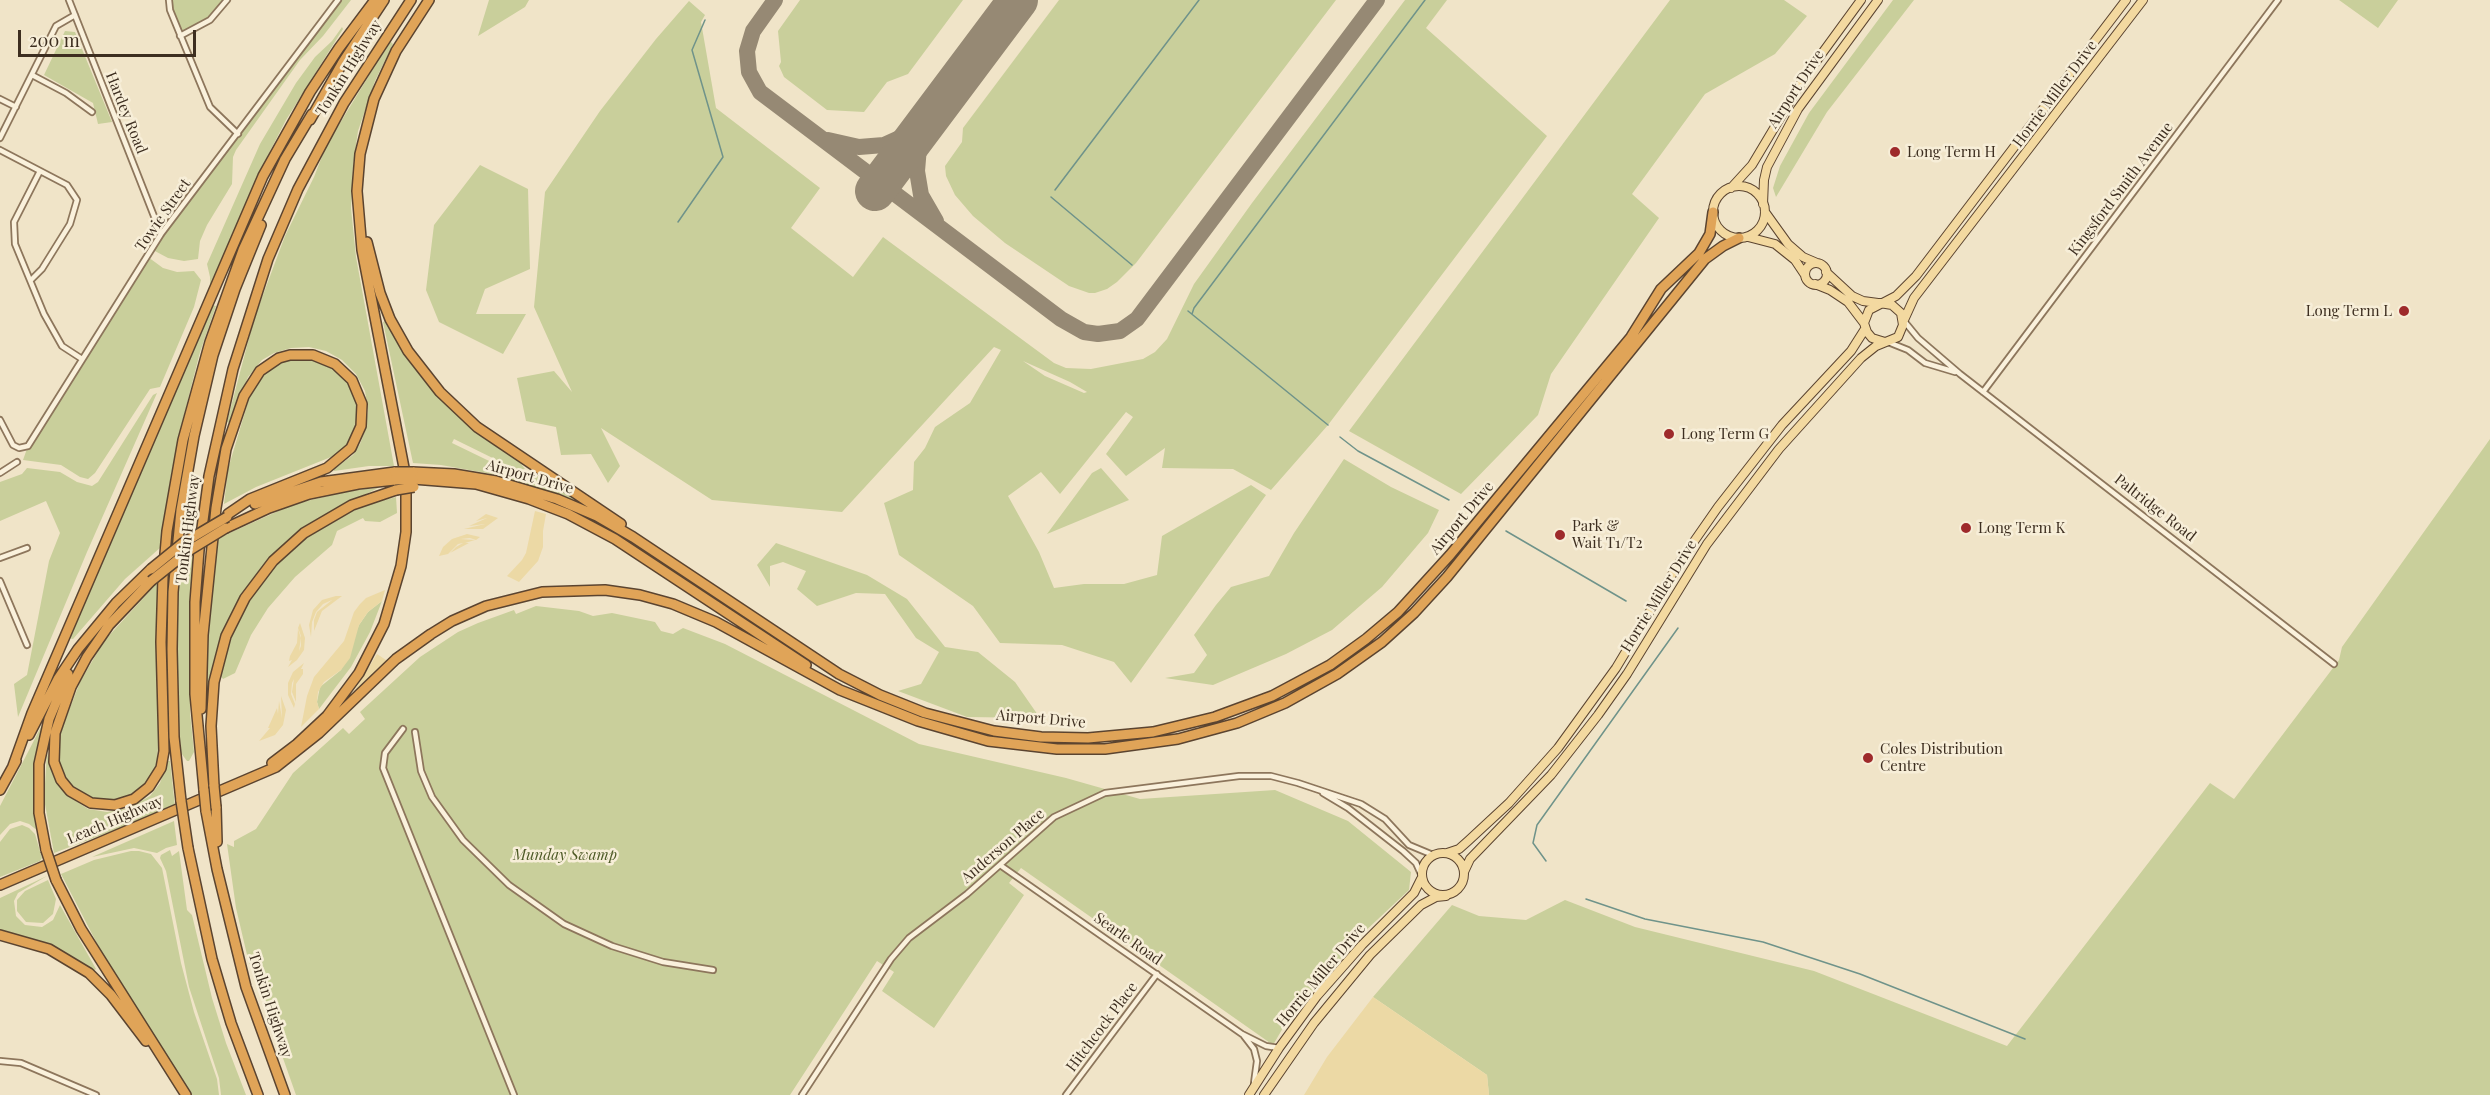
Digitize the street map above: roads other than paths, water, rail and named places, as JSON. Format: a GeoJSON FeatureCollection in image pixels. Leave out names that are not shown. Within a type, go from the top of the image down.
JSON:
{"type":"FeatureCollection","features":[{"type":"Feature","properties":{"kind":"highway"},"geometry":{"type":"LineString","coordinates":[[13,766],[54,661],[268,166],[310,92],[375,0]]}},
{"type":"Feature","properties":{"kind":"highway","name":"Tonkin Highway"},"geometry":{"type":"LineString","coordinates":[[257,1095],[231,1023],[212,960],[188,848],[181,801],[174,738],[172,617],[179,530],[194,436],[213,355],[235,289],[259,228],[312,114],[384,0]]}},
{"type":"Feature","properties":{"kind":"highway","name":"Tonkin Highway"},"geometry":{"type":"LineString","coordinates":[[285,1095],[246,987],[217,869],[206,811],[194,663],[199,550],[209,476],[232,369],[268,259],[298,189],[344,103],[411,0]]}},
{"type":"Feature","properties":{"kind":"highway"},"geometry":{"type":"LineString","coordinates":[[242,782],[297,744],[336,706],[370,655],[384,624],[397,584],[406,532],[406,478],[362,250],[357,191],[364,134],[378,90],[396,51],[429,0]]}},
{"type":"Feature","properties":{"kind":"highway"},"geometry":{"type":"LineString","coordinates":[[312,114],[285,159],[239,260],[210,342],[183,440],[170,513],[163,577],[161,642],[164,751],[160,768],[149,788],[134,799],[115,805],[91,803],[70,791],[61,780],[54,762],[55,733],[71,687],[87,657],[109,625],[151,581],[190,550],[226,528],[263,510],[309,494],[358,484],[413,479],[476,484],[550,506],[589,524],[797,660],[852,692],[897,714]]}},
{"type":"Feature","properties":{"kind":"highway"},"geometry":{"type":"LineString","coordinates":[[357,191],[368,251],[384,305],[408,351],[430,382],[477,427],[639,535],[678,567]]}},
{"type":"Feature","properties":{"kind":"highway","name":"Airport Drive"},"geometry":{"type":"LineString","coordinates":[[95,628],[116,603],[151,569],[183,543],[228,515],[264,500],[312,484],[359,475],[395,481],[485,479],[557,499],[616,527],[839,674],[902,704],[958,722],[1015,734],[1088,738],[1153,732],[1236,711],[1272,696],[1330,665],[1366,639],[1414,597],[1631,337],[1661,289],[1702,248],[1710,234],[1713,212]]}},
{"type":"Feature","properties":{"kind":"highway","name":"Airport Drive"},"geometry":{"type":"LineString","coordinates":[[897,714],[940,729],[1004,744],[1057,750],[1112,748],[1178,739],[1223,727],[1271,709],[1322,684],[1382,642],[1425,602],[1705,259],[1723,246],[1744,237]]}},
{"type":"Feature","properties":{"kind":"highway"},"geometry":{"type":"LineString","coordinates":[[201,770],[201,665],[210,552],[226,449],[237,413],[251,382],[260,371],[279,358],[290,355],[313,355],[335,364],[352,380],[362,404],[361,426],[351,448],[341,459],[327,468],[250,499],[228,515]]}},
{"type":"Feature","properties":{"kind":"highway"},"geometry":{"type":"LineString","coordinates":[[217,869],[211,726],[214,682],[226,636],[245,598],[273,561],[303,532],[395,481]]}},
{"type":"Feature","properties":{"kind":"highway"},"geometry":{"type":"LineString","coordinates":[[242,782],[286,761],[396,659],[452,621],[486,606],[523,596],[561,590],[605,590],[632,594],[687,609],[730,629],[840,690],[897,714]]}},
{"type":"Feature","properties":{"kind":"highway"},"geometry":{"type":"LineString","coordinates":[[0,790],[58,678],[95,628]]}},
{"type":"Feature","properties":{"kind":"highway"},"geometry":{"type":"LineString","coordinates":[[95,628],[65,678],[44,736],[39,764],[38,796],[46,850],[56,880],[81,929],[186,1095]]}},
{"type":"Feature","properties":{"kind":"highway","name":"Leach Highway"},"geometry":{"type":"LineString","coordinates":[[0,885],[242,782]]}},
{"type":"Feature","properties":{"kind":"highway"},"geometry":{"type":"LineString","coordinates":[[0,891],[26,874]]}},
{"type":"Feature","properties":{"kind":"highway"},"geometry":{"type":"LineString","coordinates":[[0,935],[49,949],[89,974],[111,995],[178,1083]]}},
{"type":"Feature","properties":{"kind":"main road","name":"Airport Drive"},"geometry":{"type":"LineString","coordinates":[[1731,188],[1752,165],[1804,78],[1861,0]]}},
{"type":"Feature","properties":{"kind":"main road","name":"Airport Drive"},"geometry":{"type":"LineString","coordinates":[[1764,208],[1764,180],[1767,167],[1798,109],[1878,0]]}},
{"type":"Feature","properties":{"kind":"main road","name":"Horrie Miller Drive"},"geometry":{"type":"LineString","coordinates":[[1880,303],[1896,296],[1916,276],[2126,0]]}},
{"type":"Feature","properties":{"kind":"main road","name":"Horrie Miller Drive"},"geometry":{"type":"LineString","coordinates":[[1904,320],[1914,298],[2143,0]]}},
{"type":"Feature","properties":{"kind":"main road"},"geometry":{"type":"LineString","coordinates":[[1741,186],[1758,195],[1788,244],[1803,257],[1823,266],[1826,272],[1857,298],[1896,307],[1904,320],[1898,337],[1887,342],[1872,338],[1848,302],[1830,290],[1807,281],[1795,260],[1775,244],[1729,236],[1720,231],[1714,222],[1713,212],[1718,197],[1731,188],[1741,186]]}},
{"type":"Feature","properties":{"kind":"main road"},"geometry":{"type":"LineString","coordinates":[[1744,237],[1759,229],[1764,208]]}},
{"type":"Feature","properties":{"kind":"main road"},"geometry":{"type":"LineString","coordinates":[[1805,275],[1808,266],[1817,263]]}},
{"type":"Feature","properties":{"kind":"main road"},"geometry":{"type":"LineString","coordinates":[[1815,284],[1824,280],[1826,272]]}},
{"type":"Feature","properties":{"kind":"main road"},"geometry":{"type":"LineString","coordinates":[[1865,326],[1869,310],[1880,303]]}},
{"type":"Feature","properties":{"kind":"main road","name":"Horrie Miller Drive"},"geometry":{"type":"LineString","coordinates":[[1447,853],[1459,849],[1493,818],[1558,748],[1616,668],[1679,563],[1718,507],[1782,425],[1851,351],[1865,326]]}},
{"type":"Feature","properties":{"kind":"main road","name":"Horrie Miller Drive"},"geometry":{"type":"LineString","coordinates":[[1464,872],[1470,859],[1551,775],[1598,715],[1627,674],[1707,544],[1766,465],[1861,358],[1876,346],[1887,342]]}},
{"type":"Feature","properties":{"kind":"main road"},"geometry":{"type":"LineString","coordinates":[[1447,853],[1459,860],[1464,872],[1462,885],[1458,890],[1446,896],[1439,896],[1428,890],[1421,876],[1425,862],[1433,855],[1447,853]]}},
{"type":"Feature","properties":{"kind":"main road","name":"Horrie Miller Drive"},"geometry":{"type":"LineString","coordinates":[[1249,1095],[1279,1048],[1317,996],[1362,945],[1414,893],[1421,876]]}},
{"type":"Feature","properties":{"kind":"main road","name":"Horrie Miller Drive"},"geometry":{"type":"LineString","coordinates":[[1264,1095],[1314,1023],[1370,955],[1421,904],[1436,897],[1446,896]]}},
{"type":"Feature","properties":{"kind":"street","name":"Hardey Road"},"geometry":{"type":"LineString","coordinates":[[69,0],[161,234]]}},
{"type":"Feature","properties":{"kind":"street"},"geometry":{"type":"LineString","coordinates":[[169,0],[170,10],[210,107],[237,134]]}},
{"type":"Feature","properties":{"kind":"street"},"geometry":{"type":"LineString","coordinates":[[180,36],[210,20],[227,0]]}},
{"type":"Feature","properties":{"kind":"street","name":"Towie Street"},"geometry":{"type":"LineString","coordinates":[[0,420],[8,441],[19,448],[28,446],[161,234],[338,0]]}},
{"type":"Feature","properties":{"kind":"street","name":"Kingsford Smith Avenue"},"geometry":{"type":"LineString","coordinates":[[1983,392],[2278,0]]}},
{"type":"Feature","properties":{"kind":"street"},"geometry":{"type":"LineString","coordinates":[[0,138],[56,26],[75,15]]}},
{"type":"Feature","properties":{"kind":"street"},"geometry":{"type":"LineString","coordinates":[[32,75],[66,93],[92,112]]}},
{"type":"Feature","properties":{"kind":"street"},"geometry":{"type":"LineString","coordinates":[[0,99],[16,107]]}},
{"type":"Feature","properties":{"kind":"street"},"geometry":{"type":"LineString","coordinates":[[0,150],[67,184],[76,200],[70,224],[42,269],[31,280]]}},
{"type":"Feature","properties":{"kind":"street"},"geometry":{"type":"LineString","coordinates":[[40,171],[14,222],[15,244],[44,314],[62,346],[82,359]]}},
{"type":"Feature","properties":{"kind":"street","name":"Paltridge Road"},"geometry":{"type":"LineString","coordinates":[[1904,320],[1923,343],[1960,374],[2334,664]]}},
{"type":"Feature","properties":{"kind":"street","name":"Paltridge Road"},"geometry":{"type":"LineString","coordinates":[[1887,342],[1908,350],[1925,363],[1960,374]]}},
{"type":"Feature","properties":{"kind":"street"},"geometry":{"type":"LineString","coordinates":[[0,473],[17,462]]}},
{"type":"Feature","properties":{"kind":"street"},"geometry":{"type":"LineString","coordinates":[[0,558],[27,548]]}},
{"type":"Feature","properties":{"kind":"street"},"geometry":{"type":"LineString","coordinates":[[0,581],[27,645]]}},
{"type":"Feature","properties":{"kind":"street"},"geometry":{"type":"LineString","coordinates":[[403,729],[385,753],[383,768],[514,1095]]}},
{"type":"Feature","properties":{"kind":"street"},"geometry":{"type":"LineString","coordinates":[[415,732],[421,771],[432,796],[463,840],[509,885],[564,924],[612,946],[663,962],[712,970]]}},
{"type":"Feature","properties":{"kind":"street","name":"Anderson Place"},"geometry":{"type":"LineString","coordinates":[[802,1095],[897,951],[915,932],[967,894],[1054,817],[1105,793],[1137,787],[1239,776],[1271,776],[1343,797],[1369,808],[1385,819],[1409,845],[1433,855]]}},
{"type":"Feature","properties":{"kind":"street","name":"Anderson Place"},"geometry":{"type":"LineString","coordinates":[[1310,787],[1336,800],[1362,818],[1411,858],[1421,876]]}},
{"type":"Feature","properties":{"kind":"street","name":"Searle Road"},"geometry":{"type":"LineString","coordinates":[[1000,865],[1242,1034],[1266,1046],[1279,1048]]}},
{"type":"Feature","properties":{"kind":"street","name":"Hitchcock Place"},"geometry":{"type":"LineString","coordinates":[[1066,1095],[1157,974]]}},
{"type":"Feature","properties":{"kind":"street","name":"Searle Road"},"geometry":{"type":"LineString","coordinates":[[1242,1034],[1254,1049],[1257,1061],[1254,1086]]}},
{"type":"Feature","properties":{"kind":"street"},"geometry":{"type":"LineString","coordinates":[[0,1061],[21,1063],[96,1095]]}},
{"type":"Feature","properties":{"kind":"waterway"},"geometry":{"type":"LineString","coordinates":[[1055,190],[1199,0]]}},
{"type":"Feature","properties":{"kind":"waterway"},"geometry":{"type":"LineString","coordinates":[[1192,314],[1194,308],[1425,0]]}},
{"type":"Feature","properties":{"kind":"waterway"},"geometry":{"type":"LineString","coordinates":[[678,222],[723,157],[692,50],[705,20]]}},
{"type":"Feature","properties":{"kind":"waterway"},"geometry":{"type":"LineString","coordinates":[[1051,197],[1132,265]]}},
{"type":"Feature","properties":{"kind":"waterway"},"geometry":{"type":"LineString","coordinates":[[1188,311],[1328,425]]}},
{"type":"Feature","properties":{"kind":"waterway"},"geometry":{"type":"LineString","coordinates":[[1340,437],[1358,451],[1449,500]]}},
{"type":"Feature","properties":{"kind":"waterway"},"geometry":{"type":"LineString","coordinates":[[1506,531],[1626,601]]}},
{"type":"Feature","properties":{"kind":"waterway"},"geometry":{"type":"LineString","coordinates":[[1546,861],[1533,843],[1537,825],[1678,628]]}},
{"type":"Feature","properties":{"kind":"waterway"},"geometry":{"type":"LineString","coordinates":[[1586,899],[1645,919],[1763,942],[1860,974],[2025,1039]]}},
{"type":"Feature","properties":{"kind":"place","name":"Long Term H"},"geometry":{"type":"Point","coordinates":[1895,152]}},
{"type":"Feature","properties":{"kind":"place","name":"Long Term L"},"geometry":{"type":"Point","coordinates":[2404,311]}},
{"type":"Feature","properties":{"kind":"place","name":"Long Term G"},"geometry":{"type":"Point","coordinates":[1669,434]}},
{"type":"Feature","properties":{"kind":"place","name":"Long Term K"},"geometry":{"type":"Point","coordinates":[1966,528]}},
{"type":"Feature","properties":{"kind":"place","name":"Park & Wait T1/T2"},"geometry":{"type":"Point","coordinates":[1560,535]}},
{"type":"Feature","properties":{"kind":"place","name":"Coles Distribution Centre"},"geometry":{"type":"Point","coordinates":[1868,758]}},
{"type":"Feature","properties":{"kind":"park label","name":"Munday Swamp"},"geometry":{"type":"Point","coordinates":[565,855]}}]}
